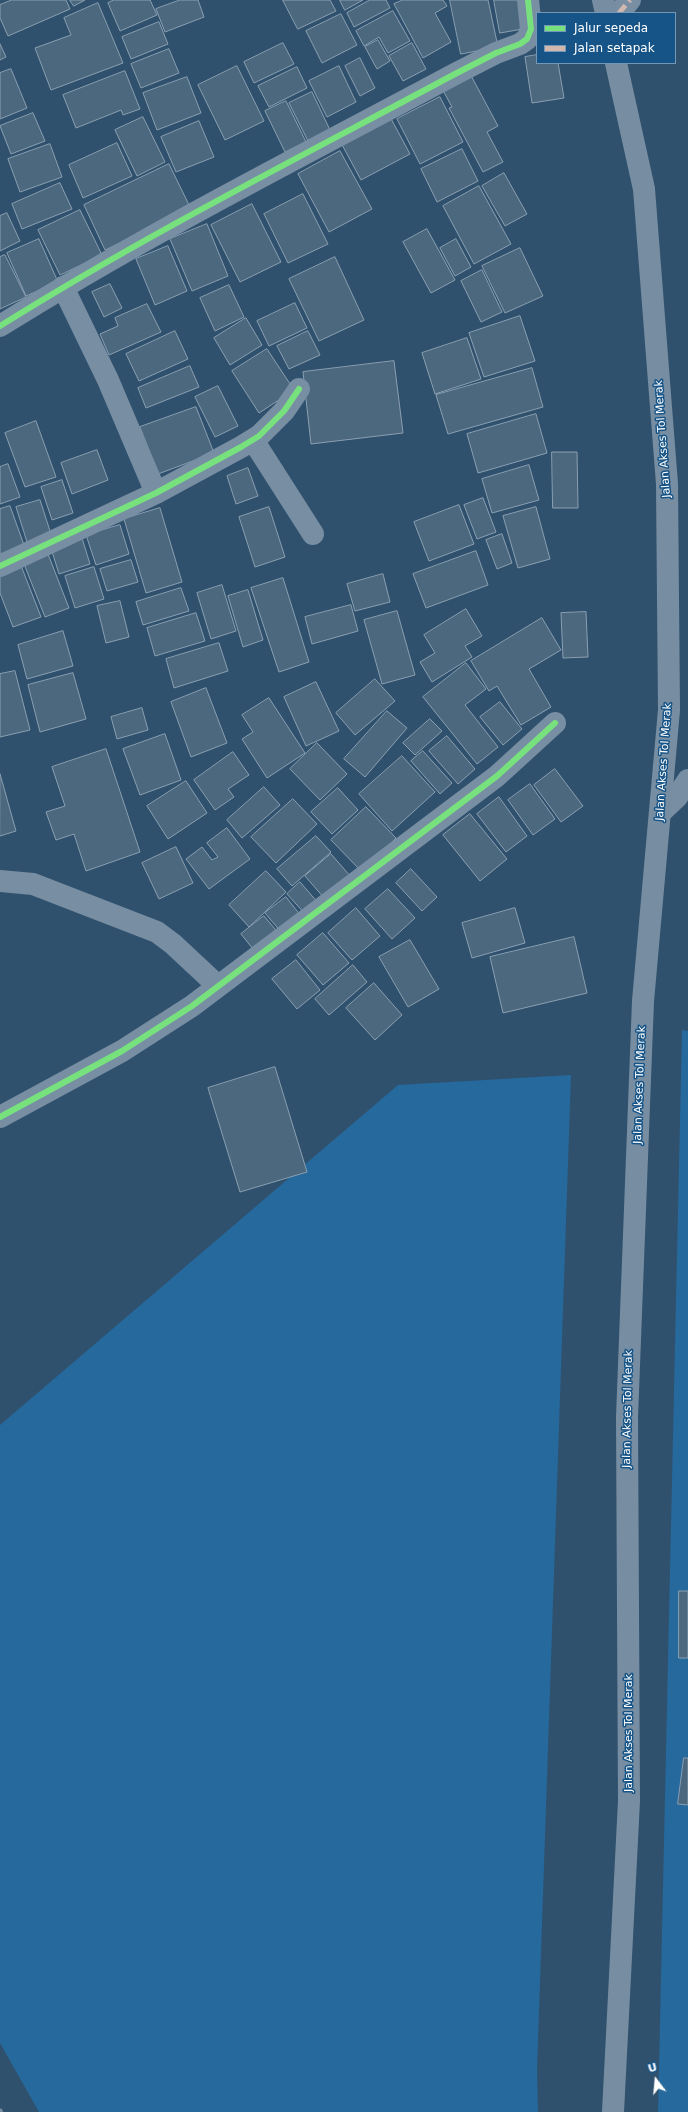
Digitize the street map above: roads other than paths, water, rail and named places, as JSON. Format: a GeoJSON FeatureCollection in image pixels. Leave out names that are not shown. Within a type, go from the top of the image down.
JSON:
{"type":"FeatureCollection","features":[{"type":"Feature","properties":{"kind":"highway"},"geometry":{"type":"LineString","coordinates":[[603,0],[606,12]]}},
{"type":"Feature","properties":{"kind":"highway","name":"Jalan Akses Tol Merak"},"geometry":{"type":"LineString","coordinates":[[613,2112],[629,1801],[627,1417],[643,1001],[669,710],[667,484],[644,189],[616,64]]}},
{"type":"Feature","properties":{"kind":"street"},"geometry":{"type":"LineString","coordinates":[[0,326],[63,287],[156,234],[455,74],[496,53],[524,42],[530,36],[531,29],[528,0]]}},
{"type":"Feature","properties":{"kind":"street"},"geometry":{"type":"LineString","coordinates":[[620,12],[630,0]]}},
{"type":"Feature","properties":{"kind":"street"},"geometry":{"type":"LineString","coordinates":[[63,287],[108,380],[156,493]]}},
{"type":"Feature","properties":{"kind":"street"},"geometry":{"type":"LineString","coordinates":[[0,566],[156,493],[253,440],[284,411],[298,389]]}},
{"type":"Feature","properties":{"kind":"street"},"geometry":{"type":"LineString","coordinates":[[253,440],[313,534]]}},
{"type":"Feature","properties":{"kind":"street"},"geometry":{"type":"LineString","coordinates":[[0,1117],[122,1051],[186,1010],[496,776],[555,723]]}},
{"type":"Feature","properties":{"kind":"street"},"geometry":{"type":"LineString","coordinates":[[660,813],[677,797],[688,780]]}},
{"type":"Feature","properties":{"kind":"street"},"geometry":{"type":"LineString","coordinates":[[0,881],[33,884],[157,932],[173,944],[218,986]]}}]}
